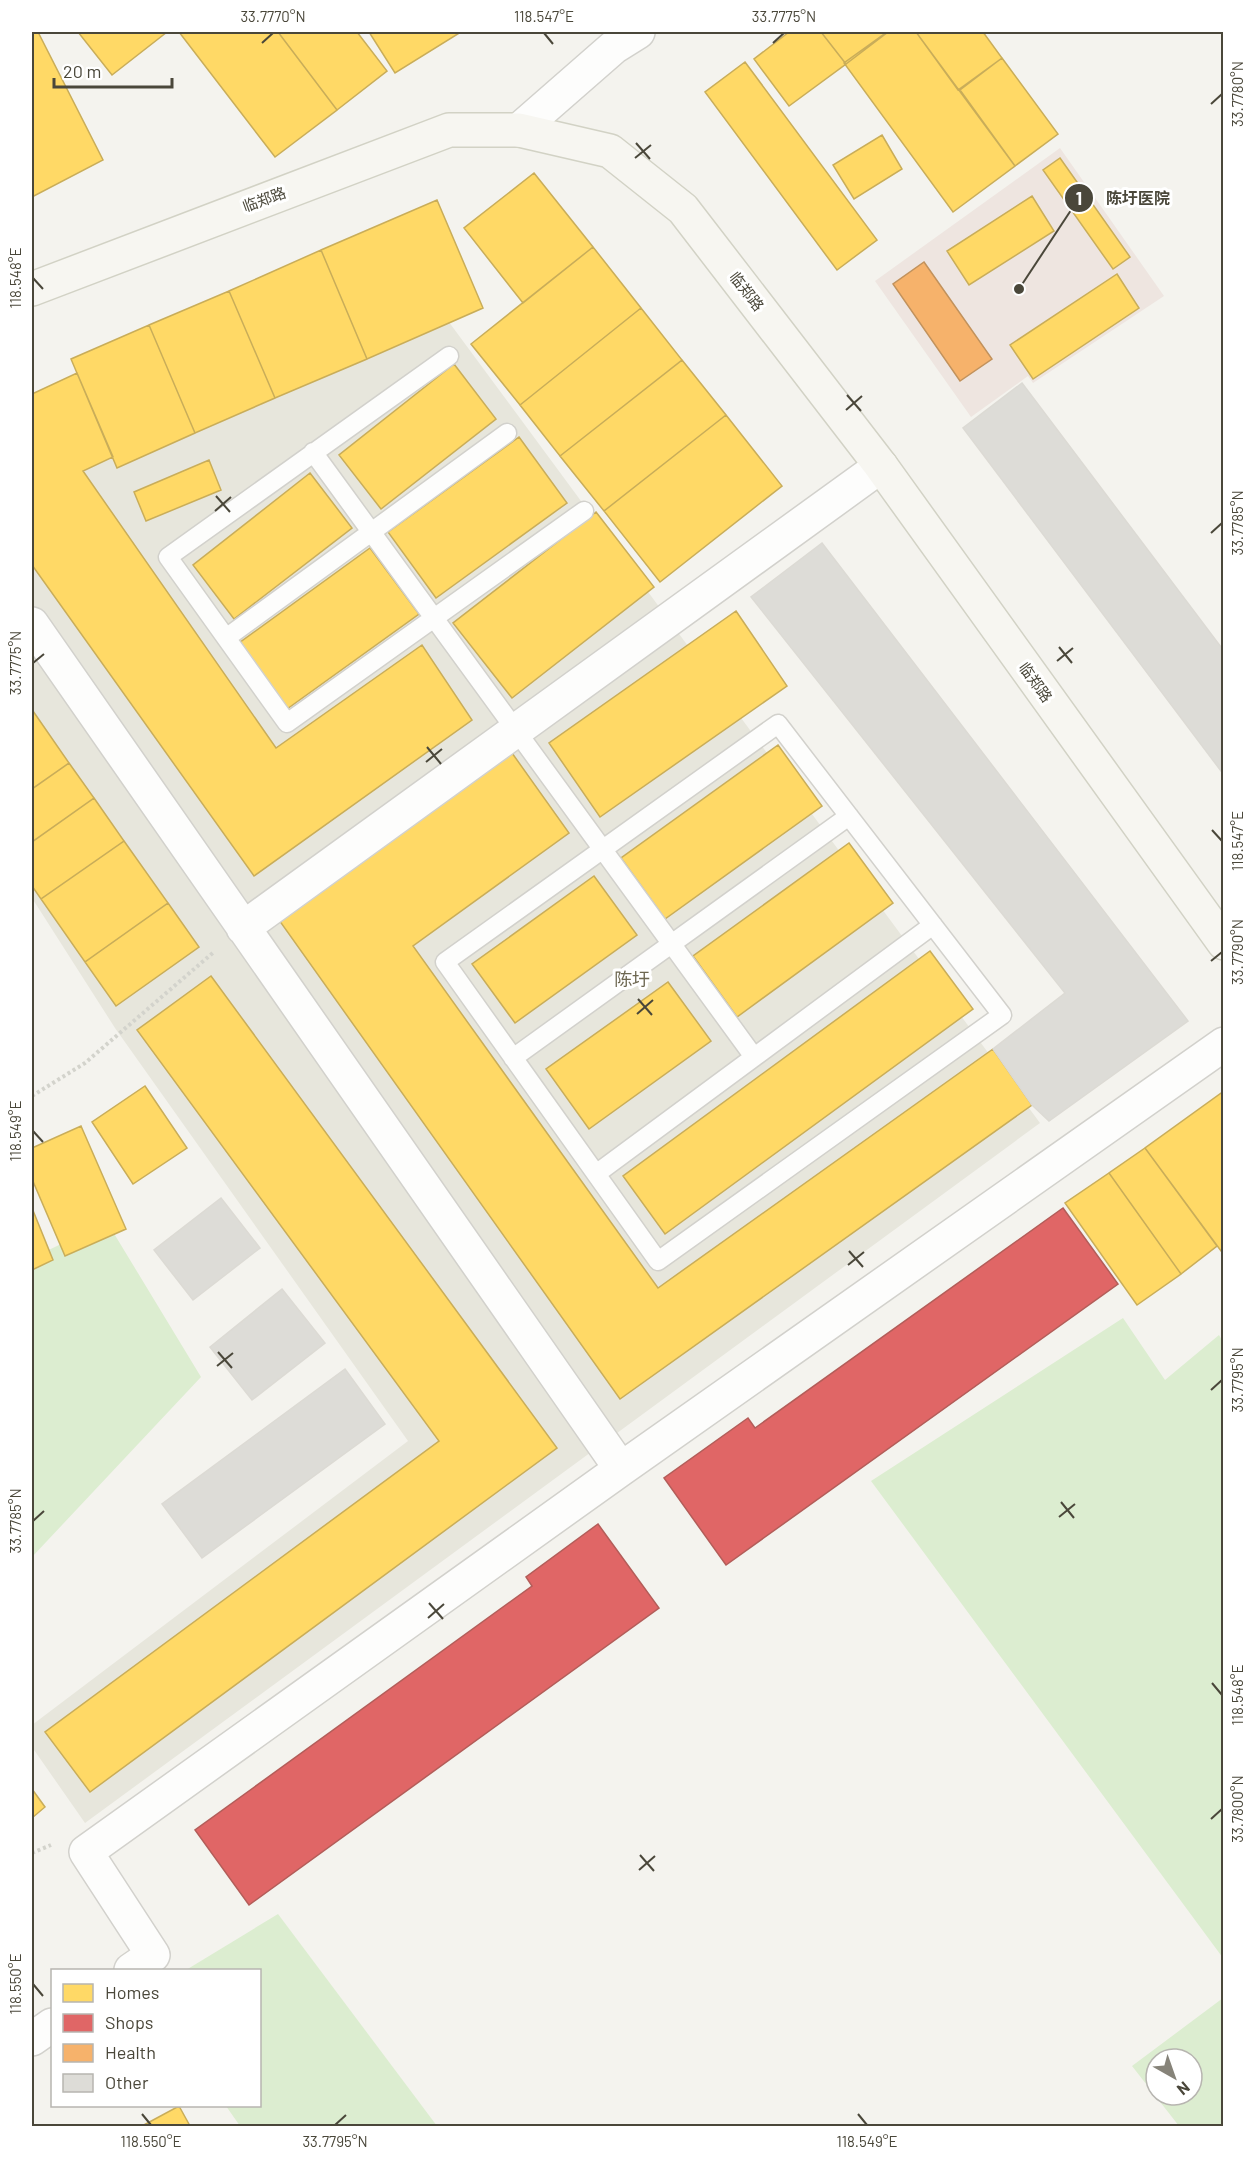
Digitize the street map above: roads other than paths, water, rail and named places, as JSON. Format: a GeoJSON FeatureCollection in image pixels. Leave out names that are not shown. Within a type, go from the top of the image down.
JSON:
{"type":"FeatureCollection","features":[{"type":"Feature","properties":{"kind":"main road","name":"临郑路"},"geometry":{"type":"LineString","coordinates":[[32,288],[448,130],[519,130],[610,151],[683,209],[881,466],[1224,943]]}},
{"type":"Feature","properties":{"kind":"street"},"geometry":{"type":"LineString","coordinates":[[519,130],[618,37]]}},
{"type":"Feature","properties":{"kind":"street"},"geometry":{"type":"LineString","coordinates":[[243,928],[881,466]]}},
{"type":"Feature","properties":{"kind":"street"},"geometry":{"type":"LineString","coordinates":[[32,624],[621,1469]]}},
{"type":"Feature","properties":{"kind":"street"},"geometry":{"type":"LineString","coordinates":[[134,1969],[153,1955],[86,1852],[621,1469],[1224,1044]]}},
{"type":"Feature","properties":{"kind":"street"},"geometry":{"type":"LineString","coordinates":[[32,2039],[51,2026]]}},
{"type":"Feature","properties":{"kind":"lane"},"geometry":{"type":"LineString","coordinates":[[449,356],[168,557],[287,723],[584,511]]}},
{"type":"Feature","properties":{"kind":"lane"},"geometry":{"type":"LineString","coordinates":[[226,638],[507,433]]}},
{"type":"Feature","properties":{"kind":"lane"},"geometry":{"type":"LineString","coordinates":[[313,452],[754,1057]]}},
{"type":"Feature","properties":{"kind":"lane"},"geometry":{"type":"LineString","coordinates":[[778,724],[1002,1015],[658,1261],[446,962],[603,849],[778,724]]}},
{"type":"Feature","properties":{"kind":"lane"},"geometry":{"type":"LineString","coordinates":[[513,1058],[849,816]]}},
{"type":"Feature","properties":{"kind":"lane"},"geometry":{"type":"LineString","coordinates":[[596,1174],[933,925]]}},
{"type":"Feature","properties":{"kind":"place","name":"陈圩医院"},"geometry":{"type":"Point","coordinates":[1019,289]}},
{"type":"Feature","properties":{"kind":"district","name":"陈圩"},"geometry":{"type":"Point","coordinates":[632,979]}}]}
